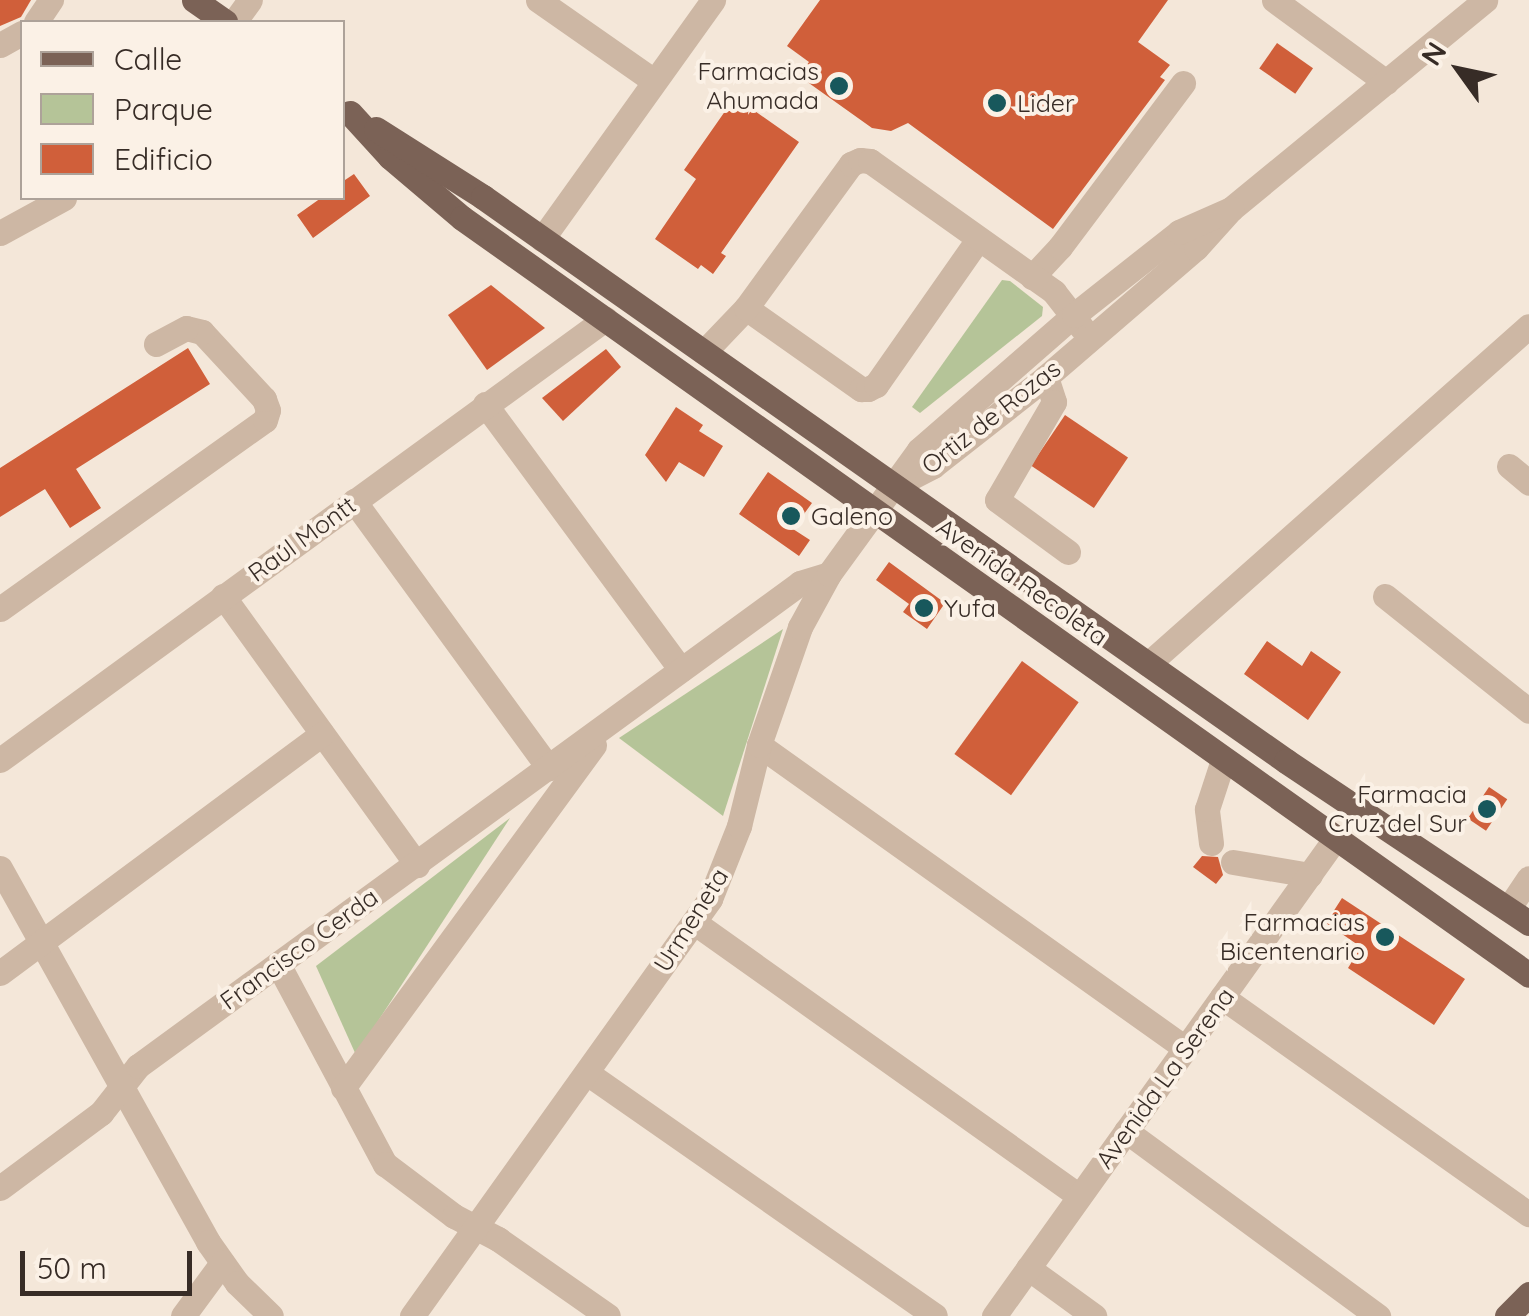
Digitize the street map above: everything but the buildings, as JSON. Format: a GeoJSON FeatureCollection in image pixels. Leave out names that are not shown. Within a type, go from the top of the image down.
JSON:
{"type":"FeatureCollection","features":[{"type":"Feature","properties":{"kind":"main road"},"geometry":{"type":"LineString","coordinates":[[194,0],[222,20]]}},
{"type":"Feature","properties":{"kind":"main road","name":"Avenida Recoleta"},"geometry":{"type":"LineString","coordinates":[[346,110],[542,238],[1148,664],[1518,916]]}},
{"type":"Feature","properties":{"kind":"main road","name":"Avenida Recoleta"},"geometry":{"type":"LineString","coordinates":[[346,110],[437,198],[874,514],[1529,975]]}},
{"type":"Feature","properties":{"kind":"main road"},"geometry":{"type":"LineString","coordinates":[[1096,671],[1125,674],[1148,664]]}},
{"type":"Feature","properties":{"kind":"main road"},"geometry":{"type":"LineString","coordinates":[[1506,1316],[1529,1294]]}},
{"type":"Feature","properties":{"kind":"street"},"geometry":{"type":"LineString","coordinates":[[538,0],[654,81]]}},
{"type":"Feature","properties":{"kind":"street"},"geometry":{"type":"LineString","coordinates":[[542,238],[713,0]]}},
{"type":"Feature","properties":{"kind":"street"},"geometry":{"type":"LineString","coordinates":[[1274,0],[1386,82]]}},
{"type":"Feature","properties":{"kind":"street","name":"Ortiz de Rozas"},"geometry":{"type":"LineString","coordinates":[[895,486],[933,466],[1046,377],[1196,248],[1230,209],[1485,0]]}},
{"type":"Feature","properties":{"kind":"street"},"geometry":{"type":"LineString","coordinates":[[1032,276],[1060,247],[1183,83]]}},
{"type":"Feature","properties":{"kind":"street"},"geometry":{"type":"LineString","coordinates":[[704,352],[746,308],[850,164],[860,160],[870,161],[1032,276],[1074,314],[1085,343]]}},
{"type":"Feature","properties":{"kind":"street"},"geometry":{"type":"LineString","coordinates":[[0,233],[60,200]]}},
{"type":"Feature","properties":{"kind":"street","name":"Ortiz de Rozas"},"geometry":{"type":"LineString","coordinates":[[895,486],[918,450],[1074,314],[1179,232],[1230,209]]}},
{"type":"Feature","properties":{"kind":"street"},"geometry":{"type":"LineString","coordinates":[[746,308],[861,389],[868,388],[876,384],[978,241]]}},
{"type":"Feature","properties":{"kind":"street","name":"Raúl Montt"},"geometry":{"type":"LineString","coordinates":[[0,760],[605,320]]}},
{"type":"Feature","properties":{"kind":"street"},"geometry":{"type":"LineString","coordinates":[[1148,664],[1529,326]]}},
{"type":"Feature","properties":{"kind":"street"},"geometry":{"type":"LineString","coordinates":[[0,608],[268,416],[264,399],[202,332],[186,328],[156,344]]}},
{"type":"Feature","properties":{"kind":"street"},"geometry":{"type":"LineString","coordinates":[[1046,377],[1054,402],[997,500],[1068,552]]}},
{"type":"Feature","properties":{"kind":"street"},"geometry":{"type":"LineString","coordinates":[[485,404],[680,670]]}},
{"type":"Feature","properties":{"kind":"street"},"geometry":{"type":"LineString","coordinates":[[1509,466],[1529,483]]}},
{"type":"Feature","properties":{"kind":"street","name":"Urmeneta"},"geometry":{"type":"LineString","coordinates":[[412,1316],[694,924],[728,861],[759,745],[800,626],[829,574],[895,486]]}},
{"type":"Feature","properties":{"kind":"street"},"geometry":{"type":"LineString","coordinates":[[354,500],[549,768]]}},
{"type":"Feature","properties":{"kind":"street","name":"Francisco Cerda"},"geometry":{"type":"LineString","coordinates":[[0,1188],[102,1114],[138,1066],[800,583],[829,574]]}},
{"type":"Feature","properties":{"kind":"street"},"geometry":{"type":"LineString","coordinates":[[224,596],[416,865]]}},
{"type":"Feature","properties":{"kind":"street"},"geometry":{"type":"LineString","coordinates":[[1385,596],[1529,711]]}},
{"type":"Feature","properties":{"kind":"street","name":"Francisco Cerda"},"geometry":{"type":"LineString","coordinates":[[343,1088],[611,722]]}},
{"type":"Feature","properties":{"kind":"street"},"geometry":{"type":"LineString","coordinates":[[0,974],[322,734]]}},
{"type":"Feature","properties":{"kind":"street"},"geometry":{"type":"LineString","coordinates":[[759,745],[1185,1048]]}},
{"type":"Feature","properties":{"kind":"street"},"geometry":{"type":"LineString","coordinates":[[1211,842],[1207,809],[1223,760]]}},
{"type":"Feature","properties":{"kind":"street","name":"Avenida La Serena"},"geometry":{"type":"LineString","coordinates":[[994,1316],[1335,839]]}},
{"type":"Feature","properties":{"kind":"street"},"geometry":{"type":"LineString","coordinates":[[1232,862],[1310,875]]}},
{"type":"Feature","properties":{"kind":"street"},"geometry":{"type":"LineString","coordinates":[[0,868],[119,1090],[222,1263],[272,1316]]}},
{"type":"Feature","properties":{"kind":"street"},"geometry":{"type":"LineString","coordinates":[[1518,916],[1529,878]]}},
{"type":"Feature","properties":{"kind":"street"},"geometry":{"type":"LineString","coordinates":[[694,924],[1080,1196]]}},
{"type":"Feature","properties":{"kind":"street"},"geometry":{"type":"LineString","coordinates":[[278,964],[384,1164],[608,1316]]}},
{"type":"Feature","properties":{"kind":"street"},"geometry":{"type":"LineString","coordinates":[[1222,997],[1529,1214]]}},
{"type":"Feature","properties":{"kind":"street"},"geometry":{"type":"LineString","coordinates":[[587,1073],[935,1316]]}},
{"type":"Feature","properties":{"kind":"street"},"geometry":{"type":"LineString","coordinates":[[1126,1131],[1378,1316]]}},
{"type":"Feature","properties":{"kind":"street"},"geometry":{"type":"LineString","coordinates":[[183,1316],[222,1263]]}},
{"type":"Feature","properties":{"kind":"street"},"geometry":{"type":"LineString","coordinates":[[1028,1268],[1094,1316]]}},
{"type":"Feature","properties":{"kind":"green space"},"geometry":{"type":"Polygon","coordinates":[[[1002,280],[1010,281],[1043,307],[1042,316],[920,413],[912,407],[1002,280]]]}},
{"type":"Feature","properties":{"kind":"green space"},"geometry":{"type":"Polygon","coordinates":[[[783,629],[723,816],[619,738],[783,629]]]}},
{"type":"Feature","properties":{"kind":"green space"},"geometry":{"type":"Polygon","coordinates":[[[510,818],[356,1055],[316,966],[510,818]]]}},
{"type":"Feature","properties":{"kind":"place","name":"Farmacias Ahumada"},"geometry":{"type":"Point","coordinates":[839,86]}},
{"type":"Feature","properties":{"kind":"place","name":"Lider"},"geometry":{"type":"Point","coordinates":[997,103]}},
{"type":"Feature","properties":{"kind":"place","name":"Galeno"},"geometry":{"type":"Point","coordinates":[791,516]}},
{"type":"Feature","properties":{"kind":"place","name":"Yufa"},"geometry":{"type":"Point","coordinates":[924,608]}},
{"type":"Feature","properties":{"kind":"place","name":"Farmacia Cruz del Sur"},"geometry":{"type":"Point","coordinates":[1487,809]}},
{"type":"Feature","properties":{"kind":"place","name":"Farmacias Bicentenario"},"geometry":{"type":"Point","coordinates":[1385,937]}}]}
